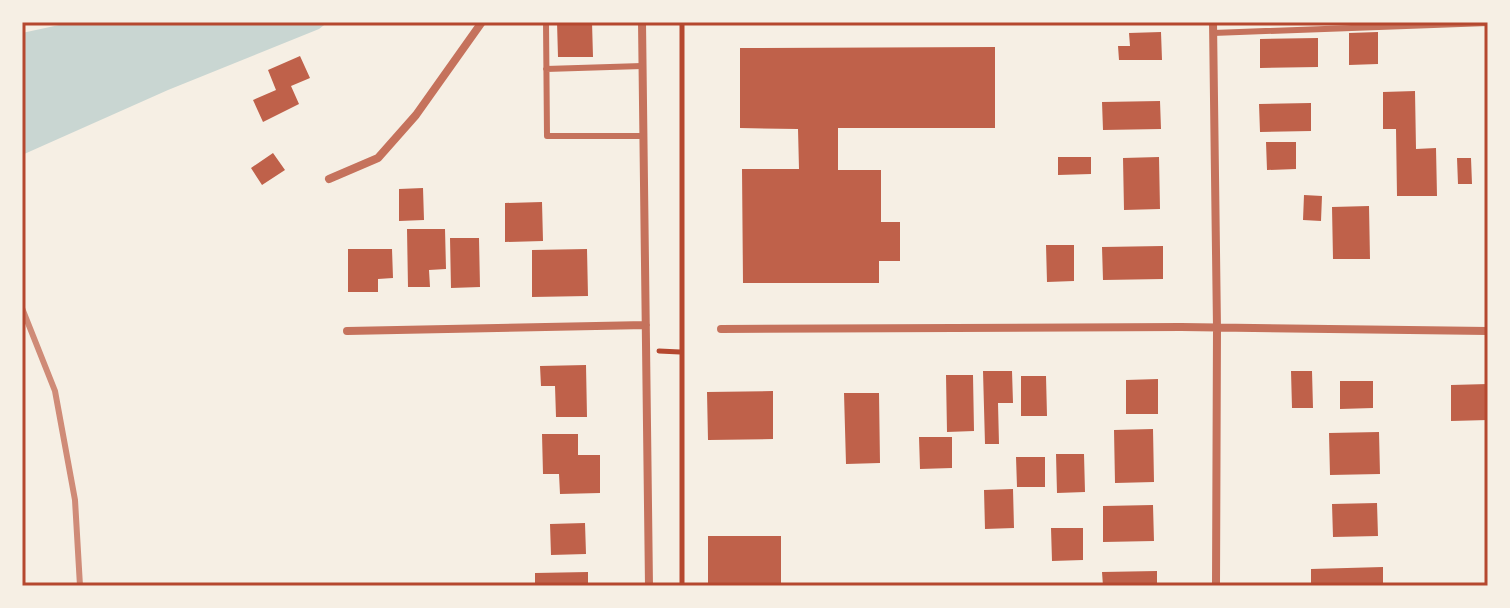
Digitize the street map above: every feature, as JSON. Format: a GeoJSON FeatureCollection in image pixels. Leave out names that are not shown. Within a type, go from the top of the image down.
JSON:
{"type":"FeatureCollection","features":[{"type":"Feature","properties":{"kind":"street"},"geometry":{"type":"LineString","coordinates":[[329,179],[378,158],[416,115],[482,22]]}},
{"type":"Feature","properties":{"kind":"street"},"geometry":{"type":"LineString","coordinates":[[642,22],[649,586]]}},
{"type":"Feature","properties":{"kind":"street"},"geometry":{"type":"LineString","coordinates":[[1213,22],[1216,586]]}},
{"type":"Feature","properties":{"kind":"street"},"geometry":{"type":"LineString","coordinates":[[347,331],[646,325]]}},
{"type":"Feature","properties":{"kind":"street"},"geometry":{"type":"LineString","coordinates":[[721,329],[1488,331]]}},
{"type":"Feature","properties":{"kind":"lane"},"geometry":{"type":"LineString","coordinates":[[546,22],[547,136],[643,136]]}},
{"type":"Feature","properties":{"kind":"lane"},"geometry":{"type":"LineString","coordinates":[[1213,33],[1488,23]]}},
{"type":"Feature","properties":{"kind":"lane"},"geometry":{"type":"LineString","coordinates":[[546,69],[642,66]]}},
{"type":"Feature","properties":{"kind":"path"},"geometry":{"type":"LineString","coordinates":[[682,22],[682,586]]}},
{"type":"Feature","properties":{"kind":"shaded area"},"geometry":{"type":"Polygon","coordinates":[[[73,22],[328,22],[319,29],[168,90],[22,155],[22,33],[73,22]]]}},
{"type":"Feature","properties":{"kind":"building"},"geometry":{"type":"Polygon","coordinates":[[[557,22],[592,22],[593,57],[558,57],[557,22]]]}},
{"type":"Feature","properties":{"kind":"building"},"geometry":{"type":"Polygon","coordinates":[[[1161,32],[1162,60],[1119,60],[1118,46],[1130,46],[1129,33],[1161,32]]]}},
{"type":"Feature","properties":{"kind":"building"},"geometry":{"type":"Polygon","coordinates":[[[1378,32],[1378,64],[1349,65],[1349,33],[1378,32]]]}},
{"type":"Feature","properties":{"kind":"building"},"geometry":{"type":"Polygon","coordinates":[[[1318,38],[1318,67],[1260,68],[1260,39],[1318,38]]]}},
{"type":"Feature","properties":{"kind":"building"},"geometry":{"type":"Polygon","coordinates":[[[995,47],[995,128],[838,128],[838,170],[881,170],[881,222],[900,222],[900,261],[879,261],[879,283],[743,283],[742,169],[799,169],[798,129],[740,128],[740,48],[995,47]]]}},
{"type":"Feature","properties":{"kind":"building"},"geometry":{"type":"Polygon","coordinates":[[[300,56],[310,78],[291,86],[299,104],[263,122],[253,100],[276,90],[268,70],[300,56]]]}},
{"type":"Feature","properties":{"kind":"building"},"geometry":{"type":"Polygon","coordinates":[[[1415,91],[1416,149],[1436,148],[1437,196],[1397,196],[1396,129],[1383,129],[1383,92],[1415,91]]]}},
{"type":"Feature","properties":{"kind":"building"},"geometry":{"type":"Polygon","coordinates":[[[1160,101],[1161,129],[1103,130],[1102,102],[1160,101]]]}},
{"type":"Feature","properties":{"kind":"building"},"geometry":{"type":"Polygon","coordinates":[[[1311,103],[1311,131],[1260,132],[1259,104],[1311,103]]]}},
{"type":"Feature","properties":{"kind":"building"},"geometry":{"type":"Polygon","coordinates":[[[1266,142],[1296,142],[1296,169],[1267,170],[1266,142]]]}},
{"type":"Feature","properties":{"kind":"building"},"geometry":{"type":"Polygon","coordinates":[[[273,153],[285,170],[262,185],[251,168],[273,153]]]}},
{"type":"Feature","properties":{"kind":"building"},"geometry":{"type":"Polygon","coordinates":[[[1058,157],[1091,157],[1091,174],[1058,175],[1058,157]]]}},
{"type":"Feature","properties":{"kind":"building"},"geometry":{"type":"Polygon","coordinates":[[[1159,157],[1160,209],[1124,210],[1123,158],[1159,157]]]}},
{"type":"Feature","properties":{"kind":"building"},"geometry":{"type":"Polygon","coordinates":[[[1457,158],[1471,158],[1472,184],[1458,184],[1457,158]]]}},
{"type":"Feature","properties":{"kind":"building"},"geometry":{"type":"Polygon","coordinates":[[[423,188],[424,220],[399,221],[399,189],[423,188]]]}},
{"type":"Feature","properties":{"kind":"building"},"geometry":{"type":"Polygon","coordinates":[[[1304,195],[1322,196],[1321,221],[1303,220],[1304,195]]]}},
{"type":"Feature","properties":{"kind":"building"},"geometry":{"type":"Polygon","coordinates":[[[542,202],[543,241],[505,242],[505,203],[542,202]]]}},
{"type":"Feature","properties":{"kind":"building"},"geometry":{"type":"Polygon","coordinates":[[[1369,206],[1370,259],[1333,259],[1332,207],[1369,206]]]}},
{"type":"Feature","properties":{"kind":"building"},"geometry":{"type":"Polygon","coordinates":[[[407,229],[445,229],[446,269],[429,270],[430,287],[408,287],[407,229]]]}},
{"type":"Feature","properties":{"kind":"building"},"geometry":{"type":"Polygon","coordinates":[[[450,238],[479,238],[480,287],[451,288],[450,238]]]}},
{"type":"Feature","properties":{"kind":"building"},"geometry":{"type":"Polygon","coordinates":[[[1046,245],[1074,245],[1074,281],[1047,282],[1046,245]]]}},
{"type":"Feature","properties":{"kind":"building"},"geometry":{"type":"Polygon","coordinates":[[[1163,246],[1163,279],[1103,280],[1102,247],[1163,246]]]}},
{"type":"Feature","properties":{"kind":"building"},"geometry":{"type":"Polygon","coordinates":[[[348,249],[392,249],[393,278],[378,279],[378,292],[348,292],[348,249]]]}},
{"type":"Feature","properties":{"kind":"building"},"geometry":{"type":"Polygon","coordinates":[[[587,249],[588,296],[532,297],[532,250],[587,249]]]}},
{"type":"Feature","properties":{"kind":"building"},"geometry":{"type":"Polygon","coordinates":[[[586,365],[587,417],[556,417],[555,386],[541,386],[540,366],[586,365]]]}},
{"type":"Feature","properties":{"kind":"building"},"geometry":{"type":"Polygon","coordinates":[[[983,371],[1012,371],[1013,403],[998,403],[999,444],[985,444],[983,371]]]}},
{"type":"Feature","properties":{"kind":"building"},"geometry":{"type":"Polygon","coordinates":[[[1291,371],[1312,371],[1313,408],[1292,408],[1291,371]]]}},
{"type":"Feature","properties":{"kind":"building"},"geometry":{"type":"Polygon","coordinates":[[[946,375],[973,375],[974,431],[947,432],[946,375]]]}},
{"type":"Feature","properties":{"kind":"building"},"geometry":{"type":"Polygon","coordinates":[[[1021,376],[1046,376],[1047,416],[1021,416],[1021,376]]]}},
{"type":"Feature","properties":{"kind":"building"},"geometry":{"type":"Polygon","coordinates":[[[1158,379],[1158,414],[1126,414],[1126,380],[1158,379]]]}},
{"type":"Feature","properties":{"kind":"building"},"geometry":{"type":"Polygon","coordinates":[[[1340,381],[1373,381],[1373,408],[1340,409],[1340,381]]]}},
{"type":"Feature","properties":{"kind":"building"},"geometry":{"type":"Polygon","coordinates":[[[1488,384],[1488,420],[1451,421],[1451,385],[1488,384]]]}},
{"type":"Feature","properties":{"kind":"building"},"geometry":{"type":"Polygon","coordinates":[[[773,391],[773,439],[708,440],[707,392],[773,391]]]}},
{"type":"Feature","properties":{"kind":"building"},"geometry":{"type":"Polygon","coordinates":[[[844,393],[879,393],[880,463],[846,464],[844,393]]]}},
{"type":"Feature","properties":{"kind":"building"},"geometry":{"type":"Polygon","coordinates":[[[1153,429],[1154,482],[1115,483],[1114,430],[1153,429]]]}},
{"type":"Feature","properties":{"kind":"building"},"geometry":{"type":"Polygon","coordinates":[[[1379,432],[1380,474],[1330,475],[1329,433],[1379,432]]]}},
{"type":"Feature","properties":{"kind":"building"},"geometry":{"type":"Polygon","coordinates":[[[542,434],[578,434],[578,455],[600,455],[600,493],[560,494],[559,474],[543,474],[542,434]]]}},
{"type":"Feature","properties":{"kind":"building"},"geometry":{"type":"Polygon","coordinates":[[[919,437],[952,437],[952,468],[920,469],[919,437]]]}},
{"type":"Feature","properties":{"kind":"building"},"geometry":{"type":"Polygon","coordinates":[[[1056,454],[1084,454],[1085,492],[1057,493],[1056,454]]]}},
{"type":"Feature","properties":{"kind":"building"},"geometry":{"type":"Polygon","coordinates":[[[1016,457],[1045,457],[1045,487],[1017,487],[1016,457]]]}},
{"type":"Feature","properties":{"kind":"building"},"geometry":{"type":"Polygon","coordinates":[[[1013,489],[1014,528],[985,529],[984,490],[1013,489]]]}},
{"type":"Feature","properties":{"kind":"building"},"geometry":{"type":"Polygon","coordinates":[[[1377,503],[1378,536],[1333,537],[1332,504],[1377,503]]]}},
{"type":"Feature","properties":{"kind":"building"},"geometry":{"type":"Polygon","coordinates":[[[1153,505],[1154,541],[1103,542],[1103,506],[1153,505]]]}},
{"type":"Feature","properties":{"kind":"building"},"geometry":{"type":"Polygon","coordinates":[[[585,523],[586,554],[551,555],[550,524],[585,523]]]}},
{"type":"Feature","properties":{"kind":"building"},"geometry":{"type":"Polygon","coordinates":[[[1051,528],[1083,528],[1083,560],[1052,561],[1051,528]]]}},
{"type":"Feature","properties":{"kind":"building"},"geometry":{"type":"Polygon","coordinates":[[[708,536],[781,536],[781,586],[708,586],[708,536]]]}},
{"type":"Feature","properties":{"kind":"building"},"geometry":{"type":"Polygon","coordinates":[[[1383,567],[1383,586],[1311,586],[1311,569],[1383,567]]]}},
{"type":"Feature","properties":{"kind":"building"},"geometry":{"type":"Polygon","coordinates":[[[1157,571],[1157,586],[1103,586],[1102,572],[1157,571]]]}},
{"type":"Feature","properties":{"kind":"building"},"geometry":{"type":"Polygon","coordinates":[[[588,572],[588,586],[535,586],[535,573],[588,572]]]}},
{"type":"Feature","properties":{"kind":"railway"},"geometry":{"type":"LineString","coordinates":[[22,308],[55,391],[75,500],[80,586]]}}]}
